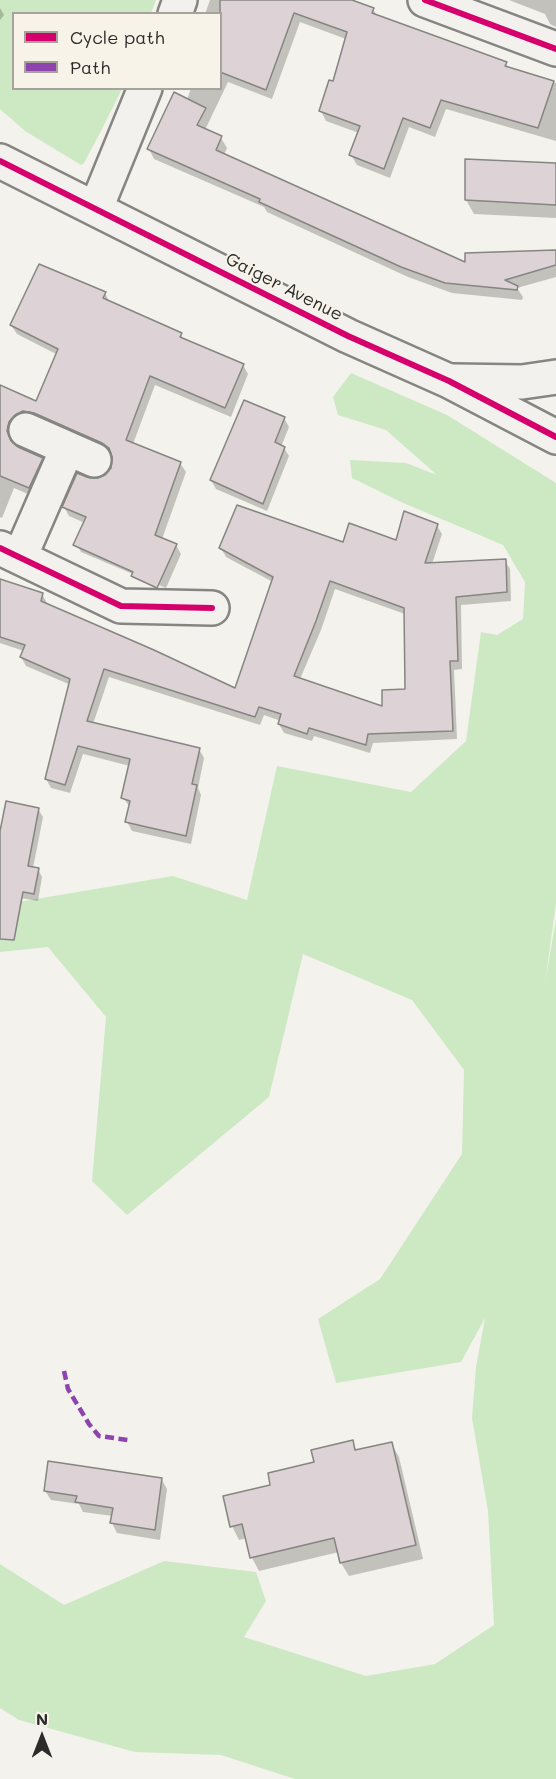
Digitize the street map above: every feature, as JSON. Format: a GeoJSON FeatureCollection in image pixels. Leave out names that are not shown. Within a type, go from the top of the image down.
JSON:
{"type":"FeatureCollection","features":[{"type":"Feature","properties":{"kind":"street"},"geometry":{"type":"LineString","coordinates":[[442,3],[556,49]]}},
{"type":"Feature","properties":{"kind":"street"},"geometry":{"type":"LineString","coordinates":[[96,208],[145,90]]}},
{"type":"Feature","properties":{"kind":"street","name":"Gaiger Avenue"},"geometry":{"type":"LineString","coordinates":[[0,161],[348,336],[448,381],[556,437]]}},
{"type":"Feature","properties":{"kind":"street","name":"Gaiger Avenue"},"geometry":{"type":"LineString","coordinates":[[448,381],[522,382],[556,377]]}},
{"type":"Feature","properties":{"kind":"street"},"geometry":{"type":"LineString","coordinates":[[26,430],[81,455],[10,553],[121,606],[212,608]]}},
{"type":"Feature","properties":{"kind":"green space"},"geometry":{"type":"Polygon","coordinates":[[[0,0],[156,0],[151,12],[12,12],[12,90],[122,90],[84,163],[81,165],[25,131],[0,109],[0,0]]]}},
{"type":"Feature","properties":{"kind":"green space"},"geometry":{"type":"Polygon","coordinates":[[[351,373],[447,415],[556,483],[556,903],[545,983],[556,919],[556,1779],[295,1779],[221,1755],[135,1752],[19,1720],[0,1708],[0,1564],[64,1605],[164,1561],[256,1572],[266,1601],[244,1637],[366,1676],[435,1664],[494,1625],[488,1511],[472,1418],[476,1367],[485,1318],[461,1362],[336,1383],[318,1319],[380,1279],[462,1154],[464,1070],[412,1000],[303,954],[269,1097],[127,1215],[92,1181],[106,1017],[48,947],[0,952],[0,905],[173,876],[247,900],[277,766],[411,792],[466,741],[481,632],[497,635],[523,619],[525,582],[503,545],[401,502],[352,478],[350,460],[406,463],[437,475],[386,430],[338,415],[333,397],[351,373]]]}},
{"type":"Feature","properties":{"kind":"building"},"geometry":{"type":"Polygon","coordinates":[[[220,0],[352,0],[374,8],[372,13],[507,62],[505,66],[554,81],[538,128],[441,100],[430,128],[403,118],[384,169],[349,155],[360,126],[319,111],[329,80],[333,81],[347,32],[294,13],[266,90],[222,73],[222,12],[220,12],[220,0]]]}},
{"type":"Feature","properties":{"kind":"building"},"geometry":{"type":"Polygon","coordinates":[[[174,92],[206,108],[197,125],[222,136],[216,150],[465,262],[465,253],[556,250],[556,265],[505,280],[518,286],[517,290],[445,283],[401,267],[259,202],[260,199],[147,149],[174,92]]]}},
{"type":"Feature","properties":{"kind":"building"},"geometry":{"type":"Polygon","coordinates":[[[465,159],[556,163],[556,205],[465,200],[465,159]]]}},
{"type":"Feature","properties":{"kind":"building"},"geometry":{"type":"Polygon","coordinates":[[[39,264],[106,292],[103,298],[182,333],[180,337],[244,364],[225,408],[150,376],[126,440],[181,462],[155,535],[177,544],[157,588],[131,576],[133,572],[73,545],[86,517],[62,507],[77,473],[97,478],[105,475],[111,468],[112,457],[109,448],[102,443],[34,413],[23,411],[9,422],[7,431],[11,441],[18,447],[43,458],[29,488],[0,476],[0,385],[36,401],[58,349],[10,325],[39,264]]]}},
{"type":"Feature","properties":{"kind":"building"},"geometry":{"type":"Polygon","coordinates":[[[244,400],[285,417],[275,442],[285,447],[263,504],[210,480],[244,400]]]}},
{"type":"Feature","properties":{"kind":"building"},"geometry":{"type":"Polygon","coordinates":[[[237,505],[343,542],[349,523],[396,540],[404,511],[438,524],[425,563],[506,559],[507,592],[456,597],[458,661],[450,661],[453,731],[368,734],[366,745],[309,728],[307,734],[278,724],[281,714],[259,707],[255,717],[104,669],[87,721],[200,748],[192,784],[197,785],[186,836],[125,822],[130,801],[121,798],[130,759],[78,746],[65,785],[45,779],[70,679],[20,657],[25,645],[0,637],[0,579],[43,593],[41,601],[235,688],[273,577],[219,548],[237,505]],[[330,581],[294,676],[382,706],[382,690],[405,689],[404,608],[330,581]]]}},
{"type":"Feature","properties":{"kind":"building"},"geometry":{"type":"Polygon","coordinates":[[[6,801],[39,808],[28,866],[39,868],[34,894],[23,892],[14,940],[0,939],[0,831],[6,801]]]}},
{"type":"Feature","properties":{"kind":"building"},"geometry":{"type":"Polygon","coordinates":[[[353,1440],[355,1450],[392,1442],[416,1545],[340,1563],[334,1538],[250,1558],[242,1524],[230,1527],[223,1496],[270,1485],[268,1473],[314,1462],[311,1450],[353,1440]]]}},
{"type":"Feature","properties":{"kind":"building"},"geometry":{"type":"Polygon","coordinates":[[[48,1461],[162,1478],[155,1530],[110,1523],[113,1508],[75,1502],[77,1496],[44,1491],[48,1461]]]}},
{"type":"Feature","properties":{"kind":"marked path"},"geometry":{"type":"LineString","coordinates":[[64,1371],[68,1389],[99,1436],[128,1440]]}},
{"type":"Feature","properties":{"kind":"cycle path"},"geometry":{"type":"LineString","coordinates":[[425,0],[556,49]]}},
{"type":"Feature","properties":{"kind":"cycle path"},"geometry":{"type":"LineString","coordinates":[[0,161],[348,336],[449,381],[556,437]]}},
{"type":"Feature","properties":{"kind":"cycle path"},"geometry":{"type":"LineString","coordinates":[[0,548],[121,606],[212,608]]}}]}
